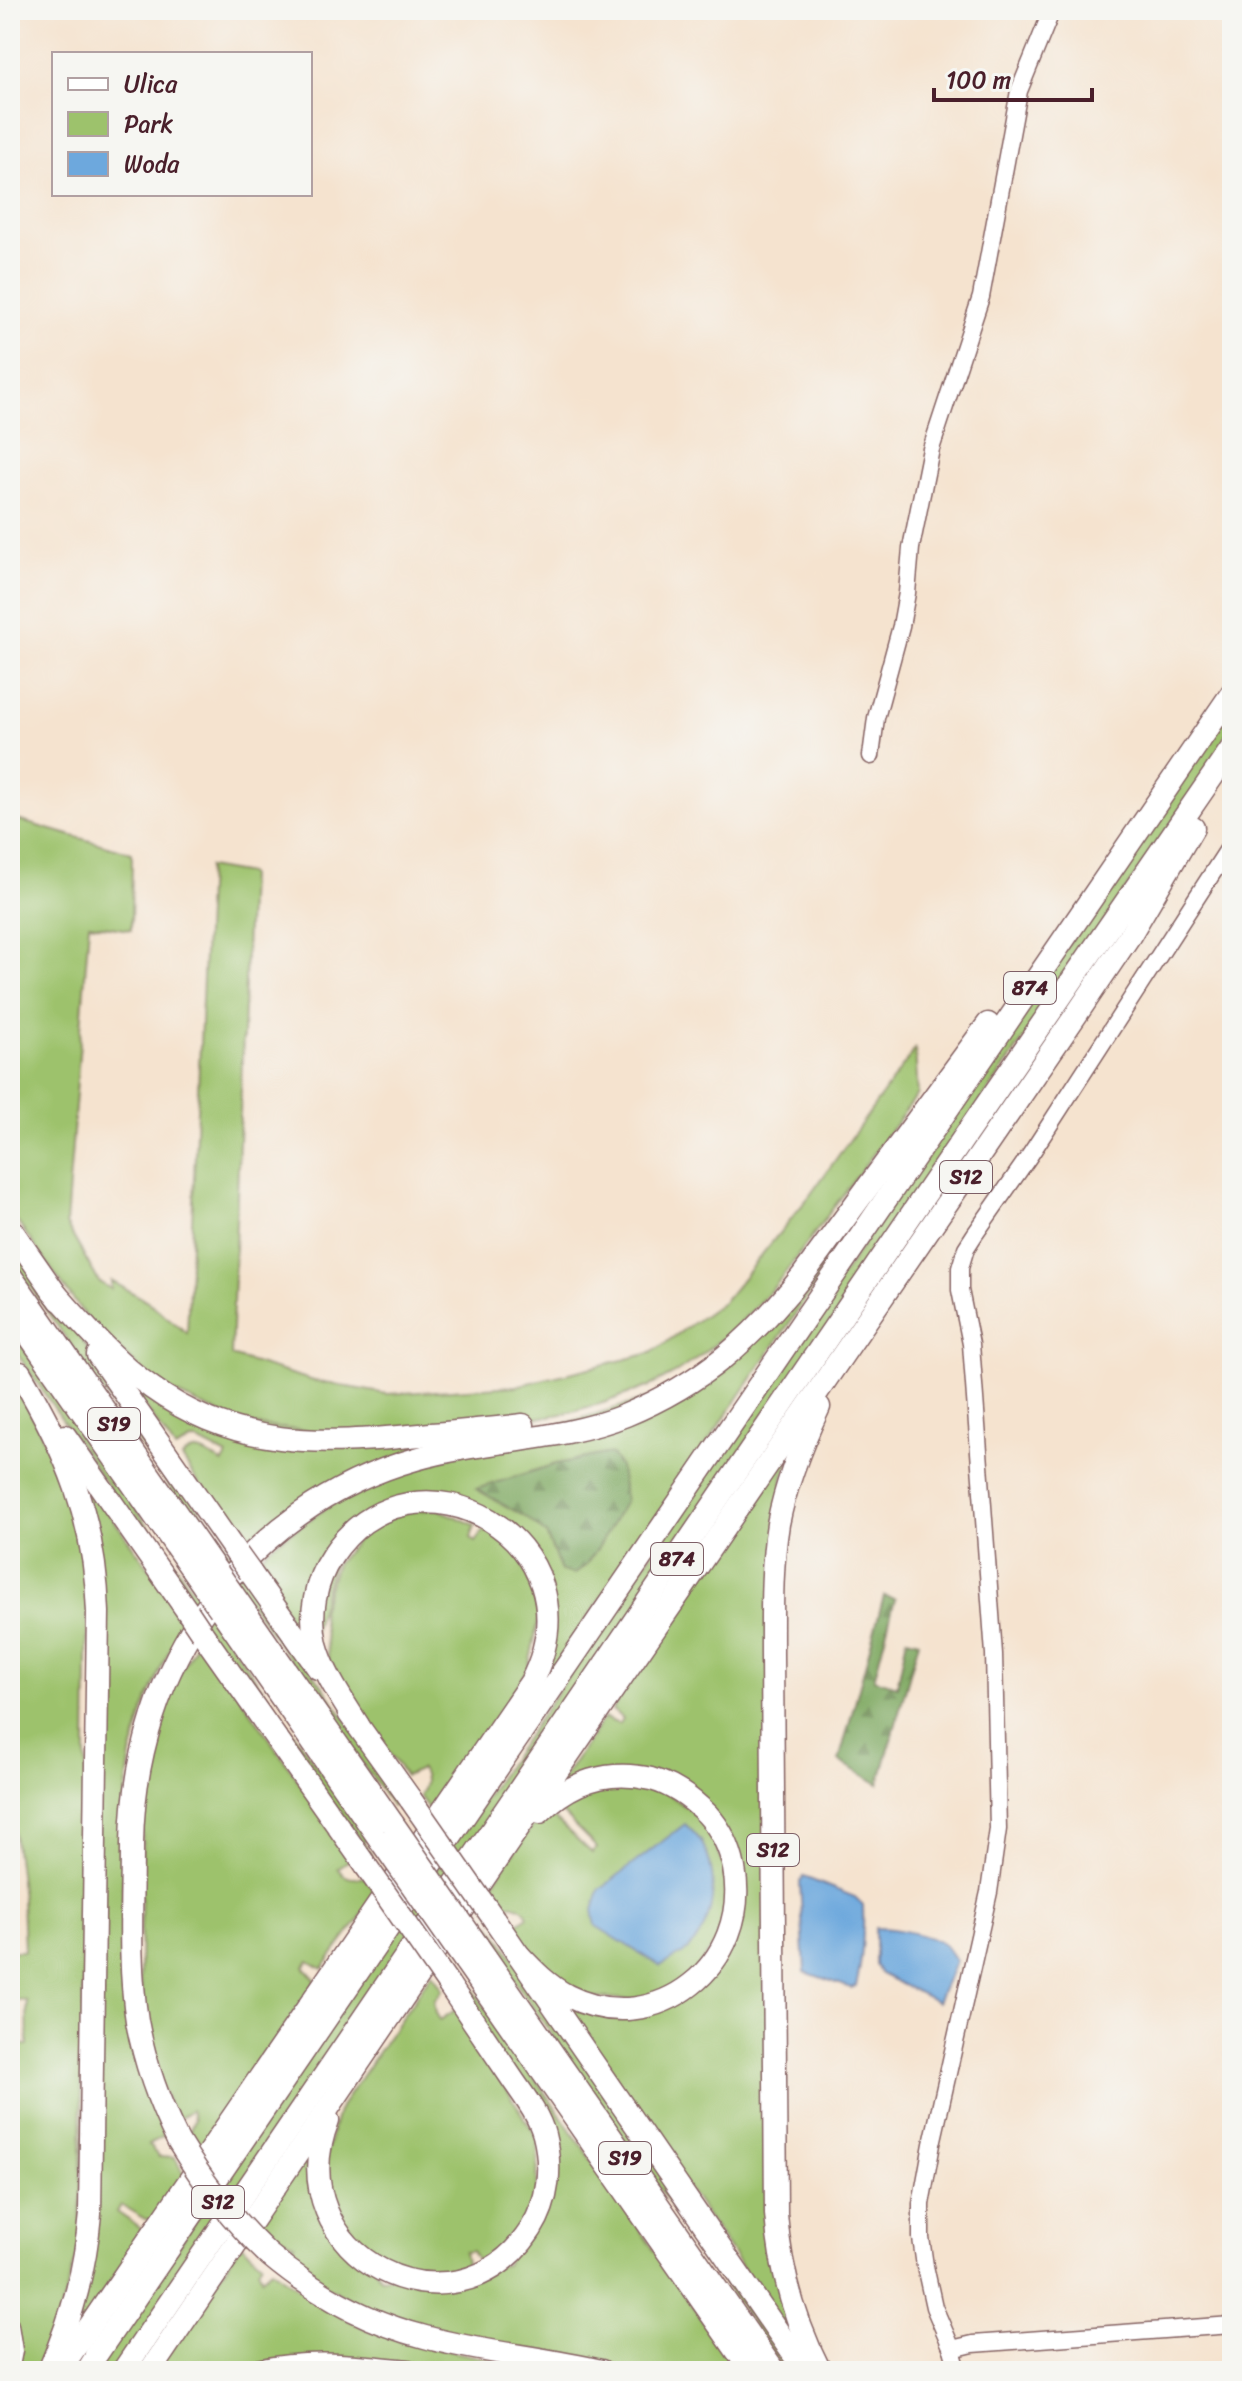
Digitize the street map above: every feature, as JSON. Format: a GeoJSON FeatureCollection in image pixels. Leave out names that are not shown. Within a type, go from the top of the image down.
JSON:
{"type":"FeatureCollection","features":[{"type":"Feature","properties":{"kind":"highway"},"geometry":{"type":"LineString","coordinates":[[52,1290],[113,1356],[167,1398],[226,1425],[293,1440],[351,1442],[573,1419],[656,1392],[710,1369],[746,1340],[795,1286],[1077,903],[1110,871],[1232,693]]}},
{"type":"Feature","properties":{"kind":"highway","name":"874"},"geometry":{"type":"LineString","coordinates":[[123,2371],[1232,748]]}},
{"type":"Feature","properties":{"kind":"highway","name":"S12"},"geometry":{"type":"LineString","coordinates":[[820,2371],[790,2295],[776,2214],[773,1577],[778,1527],[796,1457],[855,1338],[1130,935],[1232,762]]}},
{"type":"Feature","properties":{"kind":"highway","name":"874"},"geometry":{"type":"LineString","coordinates":[[91,2363],[1110,871]]}},
{"type":"Feature","properties":{"kind":"highway"},"geometry":{"type":"LineString","coordinates":[[10,1228],[494,1919],[805,2371]]}},
{"type":"Feature","properties":{"kind":"highway","name":"S19"},"geometry":{"type":"LineString","coordinates":[[10,1275],[211,1581]]}},
{"type":"Feature","properties":{"kind":"highway","name":"S19"},"geometry":{"type":"LineString","coordinates":[[10,1308],[226,1601],[471,1953],[751,2371]]}},
{"type":"Feature","properties":{"kind":"highway"},"geometry":{"type":"LineString","coordinates":[[150,2371],[855,1338]]}},
{"type":"Feature","properties":{"kind":"highway"},"geometry":{"type":"LineString","coordinates":[[15,1366],[532,2108],[544,2134],[547,2185],[534,2225],[505,2259],[486,2271],[459,2281],[417,2281],[393,2275],[375,2266],[342,2238],[326,2214],[320,2196],[317,2161],[326,2124],[352,2072]]}},
{"type":"Feature","properties":{"kind":"highway"},"geometry":{"type":"LineString","coordinates":[[15,1366],[57,1438],[79,1494],[93,1553],[98,1612],[89,2223],[77,2296],[49,2371]]}},
{"type":"Feature","properties":{"kind":"highway","name":"S12"},"geometry":{"type":"LineString","coordinates":[[601,2371],[452,2343],[395,2328],[354,2311],[317,2291],[268,2254],[221,2206],[178,2141],[154,2085],[137,2021],[132,1969],[132,1830],[136,1781],[149,1722],[169,1671],[190,1631],[221,1588],[253,1553],[299,1515],[341,1489],[419,1458],[600,1424],[650,1404],[710,1369]]}},
{"type":"Feature","properties":{"kind":"highway"},"geometry":{"type":"LineString","coordinates":[[59,2371],[531,1682],[547,1638],[546,1599],[539,1575],[527,1553],[496,1523],[459,1507],[405,1505],[380,1513],[366,1522],[340,1544],[330,1558],[323,1570],[315,1601],[315,1640],[321,1660],[358,1725]]}},
{"type":"Feature","properties":{"kind":"highway"},"geometry":{"type":"LineString","coordinates":[[503,1850],[547,1805],[572,1786],[605,1777],[630,1775],[669,1786],[692,1799],[713,1820],[728,1847],[736,1881],[732,1927],[713,1962],[697,1980],[665,2001],[629,2009],[591,2005],[554,1988],[517,1953]]}},
{"type":"Feature","properties":{"kind":"highway","name":"S19"},"geometry":{"type":"LineString","coordinates":[[471,1953],[774,2371]]}},
{"type":"Feature","properties":{"kind":"highway"},"geometry":{"type":"LineString","coordinates":[[257,2371],[316,2363],[408,2371]]}},
{"type":"Feature","properties":{"kind":"street"},"geometry":{"type":"LineString","coordinates":[[871,756],[876,718],[901,626],[911,548],[931,449],[981,297],[1019,91],[1052,10]]}},
{"type":"Feature","properties":{"kind":"street"},"geometry":{"type":"LineString","coordinates":[[958,2371],[934,2307],[921,2238],[921,2204],[989,1892],[998,1829],[993,1639],[971,1344],[960,1290],[960,1268],[966,1248],[1030,1155],[1232,843]]}},
{"type":"Feature","properties":{"kind":"street"},"geometry":{"type":"LineString","coordinates":[[10,2325],[14,2351],[10,2371]]}},
{"type":"Feature","properties":{"kind":"street"},"geometry":{"type":"LineString","coordinates":[[952,2349],[973,2344],[1232,2325]]}},
{"type":"Feature","properties":{"kind":"green space"},"geometry":{"type":"Polygon","coordinates":[[[1232,705],[1232,734],[116,2371],[93,2371],[1232,705]]]}},
{"type":"Feature","properties":{"kind":"green space"},"geometry":{"type":"Polygon","coordinates":[[[10,818],[132,853],[131,930],[89,924],[66,1224],[99,1282],[111,1289],[111,1281],[146,1300],[187,1333],[208,867],[249,874],[231,1356],[314,1381],[387,1394],[516,1386],[651,1353],[724,1301],[808,1198],[915,1049],[918,1094],[775,1286],[735,1328],[704,1353],[650,1386],[603,1403],[524,1420],[358,1435],[245,1425],[159,1386],[91,1324],[10,1212],[10,818]]]}},
{"type":"Feature","properties":{"kind":"green space"},"geometry":{"type":"Polygon","coordinates":[[[948,1091],[73,2371],[64,2371],[535,1683],[547,1584],[451,1500],[340,1538],[309,1648],[253,1563],[275,1543],[349,1493],[440,1460],[701,1383],[948,1091]]]}},
{"type":"Feature","properties":{"kind":"green space"},"geometry":{"type":"Polygon","coordinates":[[[10,1237],[406,1806],[403,1811],[397,1803],[392,1806],[10,1258],[10,1237]]]}},
{"type":"Feature","properties":{"kind":"green space"},"geometry":{"type":"Polygon","coordinates":[[[10,1329],[367,1838],[363,1842],[372,1856],[214,1642],[10,1343],[10,1329]]]}},
{"type":"Feature","properties":{"kind":"green space"},"geometry":{"type":"Polygon","coordinates":[[[115,1365],[196,1419],[433,1445],[242,1549],[182,1458],[197,1451],[223,1463],[227,1456],[198,1441],[175,1449],[115,1365]]]}},
{"type":"Feature","properties":{"kind":"green space"},"geometry":{"type":"Polygon","coordinates":[[[10,1372],[68,1487],[88,1585],[80,2246],[42,2371],[14,2371],[16,2331],[10,2313],[10,2294],[18,2290],[16,2286],[10,2289],[10,2044],[28,2045],[27,2001],[10,1999],[10,1951],[24,1951],[22,1898],[10,1800],[10,1372]]]}},
{"type":"Feature","properties":{"kind":"green space"},"geometry":{"type":"Polygon","coordinates":[[[800,1426],[783,1478],[767,2112],[803,2356],[554,1994],[601,2013],[710,1974],[737,1854],[662,1777],[554,1791],[604,1718],[619,1724],[622,1718],[612,1710],[800,1426]]]}},
{"type":"Feature","properties":{"kind":"green space"},"geometry":{"type":"Polygon","coordinates":[[[612,1455],[620,1467],[625,1501],[598,1548],[585,1566],[574,1574],[561,1571],[546,1534],[527,1518],[476,1489],[556,1464],[612,1455]]]}},
{"type":"Feature","properties":{"kind":"green space"},"geometry":{"type":"Polygon","coordinates":[[[72,1463],[185,1617],[144,1709],[131,1755],[123,1810],[122,1966],[148,2096],[164,2136],[148,2145],[159,2157],[175,2158],[185,2176],[152,2220],[121,2205],[117,2212],[143,2233],[61,2356],[78,2304],[103,1628],[72,1463]]]}},
{"type":"Feature","properties":{"kind":"green space"},"geometry":{"type":"Polygon","coordinates":[[[438,1509],[475,1525],[471,1538],[476,1542],[485,1528],[520,1556],[540,1612],[528,1670],[432,1814],[419,1796],[425,1782],[421,1769],[405,1776],[329,1662],[321,1610],[336,1564],[365,1531],[400,1513],[438,1509]]]}},
{"type":"Feature","properties":{"kind":"green space"},"geometry":{"type":"Polygon","coordinates":[[[884,1596],[895,1599],[874,1679],[897,1686],[907,1638],[919,1641],[879,1784],[839,1761],[884,1596]]]}},
{"type":"Feature","properties":{"kind":"green space"},"geometry":{"type":"Polygon","coordinates":[[[199,1637],[352,1858],[338,1868],[340,1872],[349,1877],[365,1877],[377,1895],[322,1969],[309,1961],[304,1967],[316,1980],[199,2157],[187,2137],[194,2120],[191,2110],[176,2120],[159,2081],[140,1981],[143,1786],[161,1709],[199,1637]]]}},
{"type":"Feature","properties":{"kind":"green space"},"geometry":{"type":"Polygon","coordinates":[[[609,1783],[663,1790],[706,1822],[730,1880],[721,1937],[688,1980],[641,2001],[583,1996],[534,1960],[511,1927],[528,1916],[525,1912],[515,1905],[497,1907],[487,1893],[541,1817],[552,1816],[592,1853],[597,1848],[556,1807],[609,1783]]]}},
{"type":"Feature","properties":{"kind":"green space"},"geometry":{"type":"Polygon","coordinates":[[[491,1925],[800,2371],[785,2371],[491,1947],[495,1944],[487,1931],[491,1925]]]}},
{"type":"Feature","properties":{"kind":"green space"},"geometry":{"type":"Polygon","coordinates":[[[432,1973],[443,1989],[434,2001],[440,2020],[457,2009],[538,2139],[537,2199],[513,2243],[478,2264],[471,2251],[464,2252],[467,2269],[441,2276],[390,2268],[338,2222],[323,2166],[338,2111],[432,1973]]]}},
{"type":"Feature","properties":{"kind":"green space"},"geometry":{"type":"Polygon","coordinates":[[[470,1985],[738,2371],[628,2371],[584,2358],[488,2343],[392,2320],[322,2285],[284,2253],[295,2244],[280,2237],[270,2242],[254,2227],[314,2138],[311,2173],[381,2278],[505,2265],[554,2165],[464,1989],[470,1985]]]}},
{"type":"Feature","properties":{"kind":"green space"},"geometry":{"type":"Polygon","coordinates":[[[241,2244],[262,2263],[258,2269],[262,2277],[271,2269],[322,2305],[364,2328],[404,2342],[550,2371],[453,2371],[362,2361],[267,2363],[234,2371],[157,2371],[241,2244]]]}},
{"type":"Feature","properties":{"kind":"water"},"geometry":{"type":"Polygon","coordinates":[[[685,1824],[700,1840],[708,1857],[712,1872],[712,1903],[702,1931],[693,1944],[660,1966],[596,1926],[593,1910],[599,1890],[685,1824]]]}},
{"type":"Feature","properties":{"kind":"water"},"geometry":{"type":"Polygon","coordinates":[[[804,1877],[855,1897],[863,1905],[862,1946],[856,1986],[851,1988],[805,1972],[800,1882],[804,1877]]]}},
{"type":"Feature","properties":{"kind":"water"},"geometry":{"type":"Polygon","coordinates":[[[875,1928],[920,1935],[946,1947],[956,1961],[937,2002],[881,1974],[875,1965],[875,1928]]]}}]}
